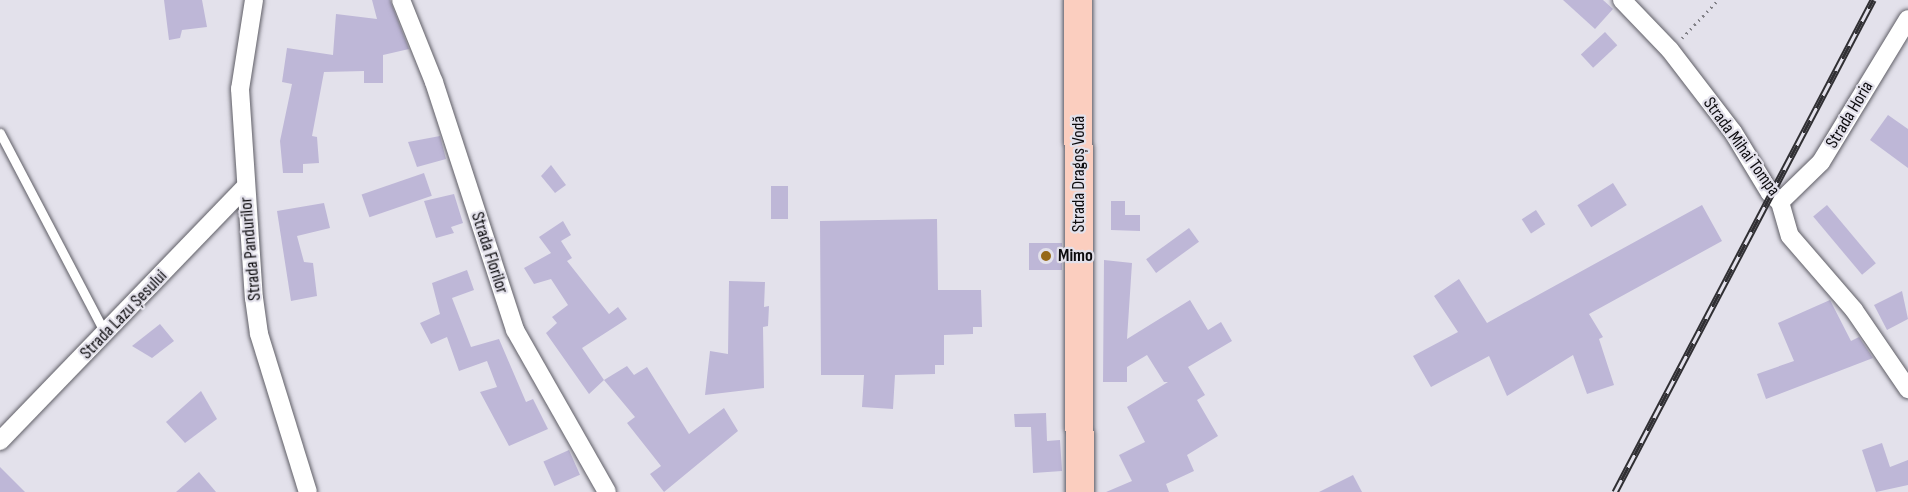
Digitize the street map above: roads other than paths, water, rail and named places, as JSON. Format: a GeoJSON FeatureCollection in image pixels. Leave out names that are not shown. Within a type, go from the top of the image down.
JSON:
{"type":"FeatureCollection","features":[{"type":"Feature","properties":{"kind":"main road","name":"Strada Dragoș Vodă"},"geometry":{"type":"LineString","coordinates":[[1078,0],[1080,492]]}},
{"type":"Feature","properties":{"kind":"street","name":"Strada Pandurilor"},"geometry":{"type":"LineString","coordinates":[[254,0],[240,89],[245,187],[259,334],[308,492]]}},
{"type":"Feature","properties":{"kind":"street","name":"Strada Florilor"},"geometry":{"type":"LineString","coordinates":[[401,0],[434,82],[515,330],[607,492]]}},
{"type":"Feature","properties":{"kind":"street","name":"Strada Mihai Tompa"},"geometry":{"type":"LineString","coordinates":[[1622,0],[1670,50],[1733,132],[1770,194],[1780,202],[1783,223],[1795,244],[1854,310],[1908,389]]}},
{"type":"Feature","properties":{"kind":"street","name":"Strada Horia"},"geometry":{"type":"LineString","coordinates":[[1780,202],[1821,162],[1908,19]]}},
{"type":"Feature","properties":{"kind":"street","name":"Strada Lazu Șesului"},"geometry":{"type":"LineString","coordinates":[[0,441],[106,335],[245,187]]}},
{"type":"Feature","properties":{"kind":"lane"},"geometry":{"type":"LineString","coordinates":[[0,133],[106,335]]}},
{"type":"Feature","properties":{"kind":"railway"},"geometry":{"type":"LineString","coordinates":[[1615,492],[1873,0]]}},
{"type":"Feature","properties":{"kind":"place","name":"Mimo"},"geometry":{"type":"Point","coordinates":[1046,256]}}]}
